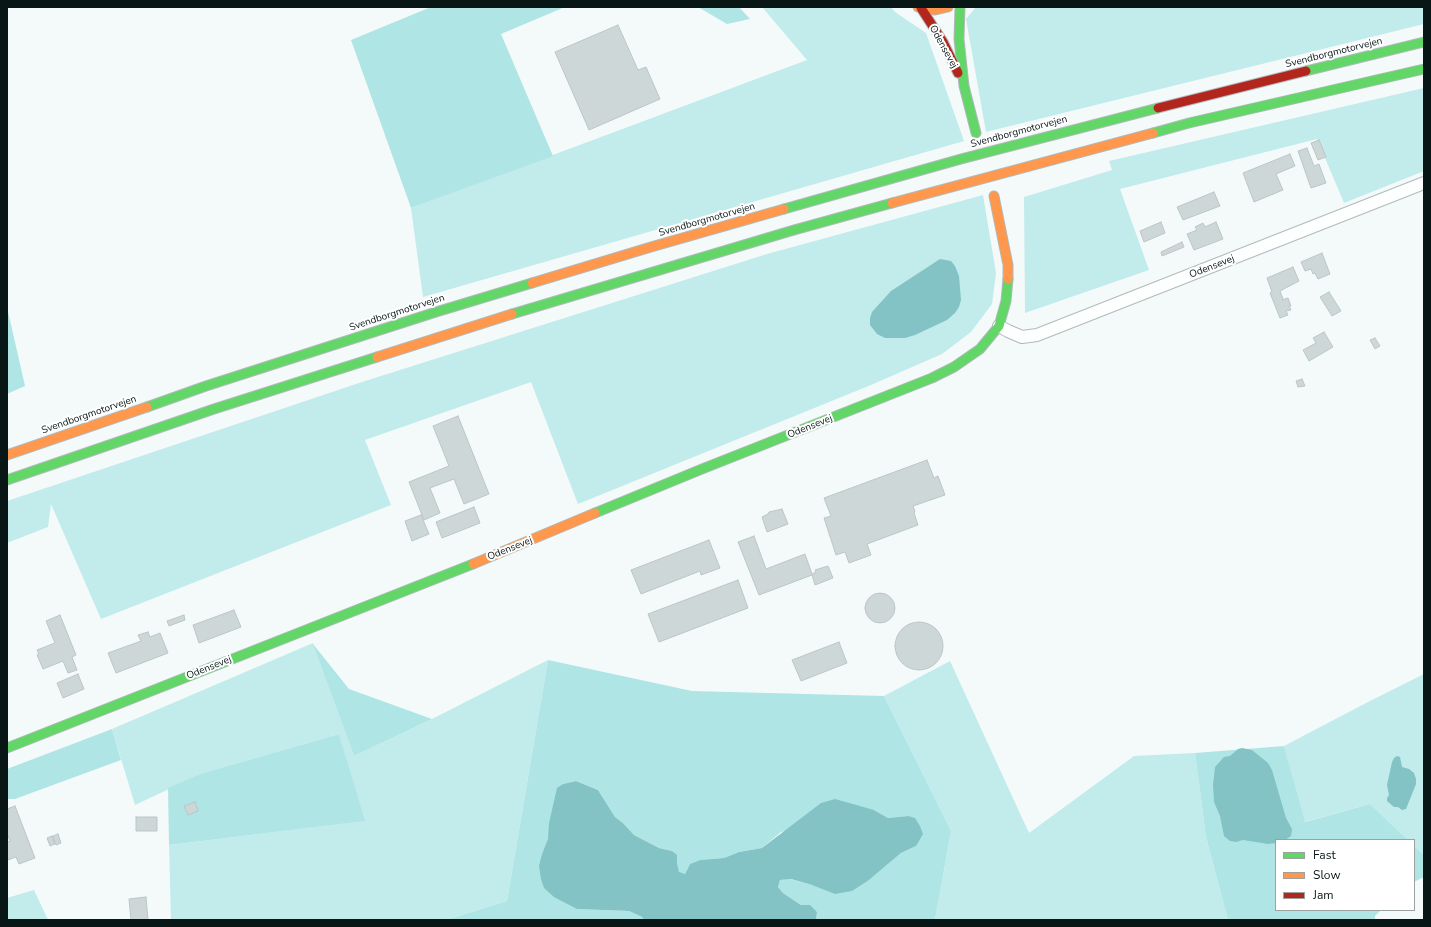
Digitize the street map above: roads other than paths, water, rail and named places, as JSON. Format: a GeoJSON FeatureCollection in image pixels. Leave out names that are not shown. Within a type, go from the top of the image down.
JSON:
{"type":"FeatureCollection","features":[{"type":"Feature","properties":{"kind":"main road"},"geometry":{"type":"LineString","coordinates":[[919,8],[935,10],[948,7]]}},
{"type":"Feature","properties":{"kind":"main road","name":"Odensevej"},"geometry":{"type":"LineString","coordinates":[[960,7],[959,39],[964,86],[976,133]]}},
{"type":"Feature","properties":{"kind":"main road","name":"Odensevej"},"geometry":{"type":"LineString","coordinates":[[919,8],[943,42],[964,86]]}},
{"type":"Feature","properties":{"kind":"main road","name":"Svendborgmotorvejen"},"geometry":{"type":"LineString","coordinates":[[7,455],[206,386],[429,314],[651,247],[961,159],[1184,101],[1424,42]]}},
{"type":"Feature","properties":{"kind":"main road"},"geometry":{"type":"LineString","coordinates":[[7,480],[214,409],[434,339],[657,270],[787,232],[1189,123],[1424,68]]}},
{"type":"Feature","properties":{"kind":"main road","name":"Odensevej"},"geometry":{"type":"LineString","coordinates":[[7,748],[512,548],[702,469],[954,368],[980,349],[999,326],[1006,301],[1008,265],[994,196]]}},
{"type":"Feature","properties":{"kind":"street","name":"Odensevej"},"geometry":{"type":"LineString","coordinates":[[999,326],[1022,336],[1037,335],[1424,183]]}}]}
